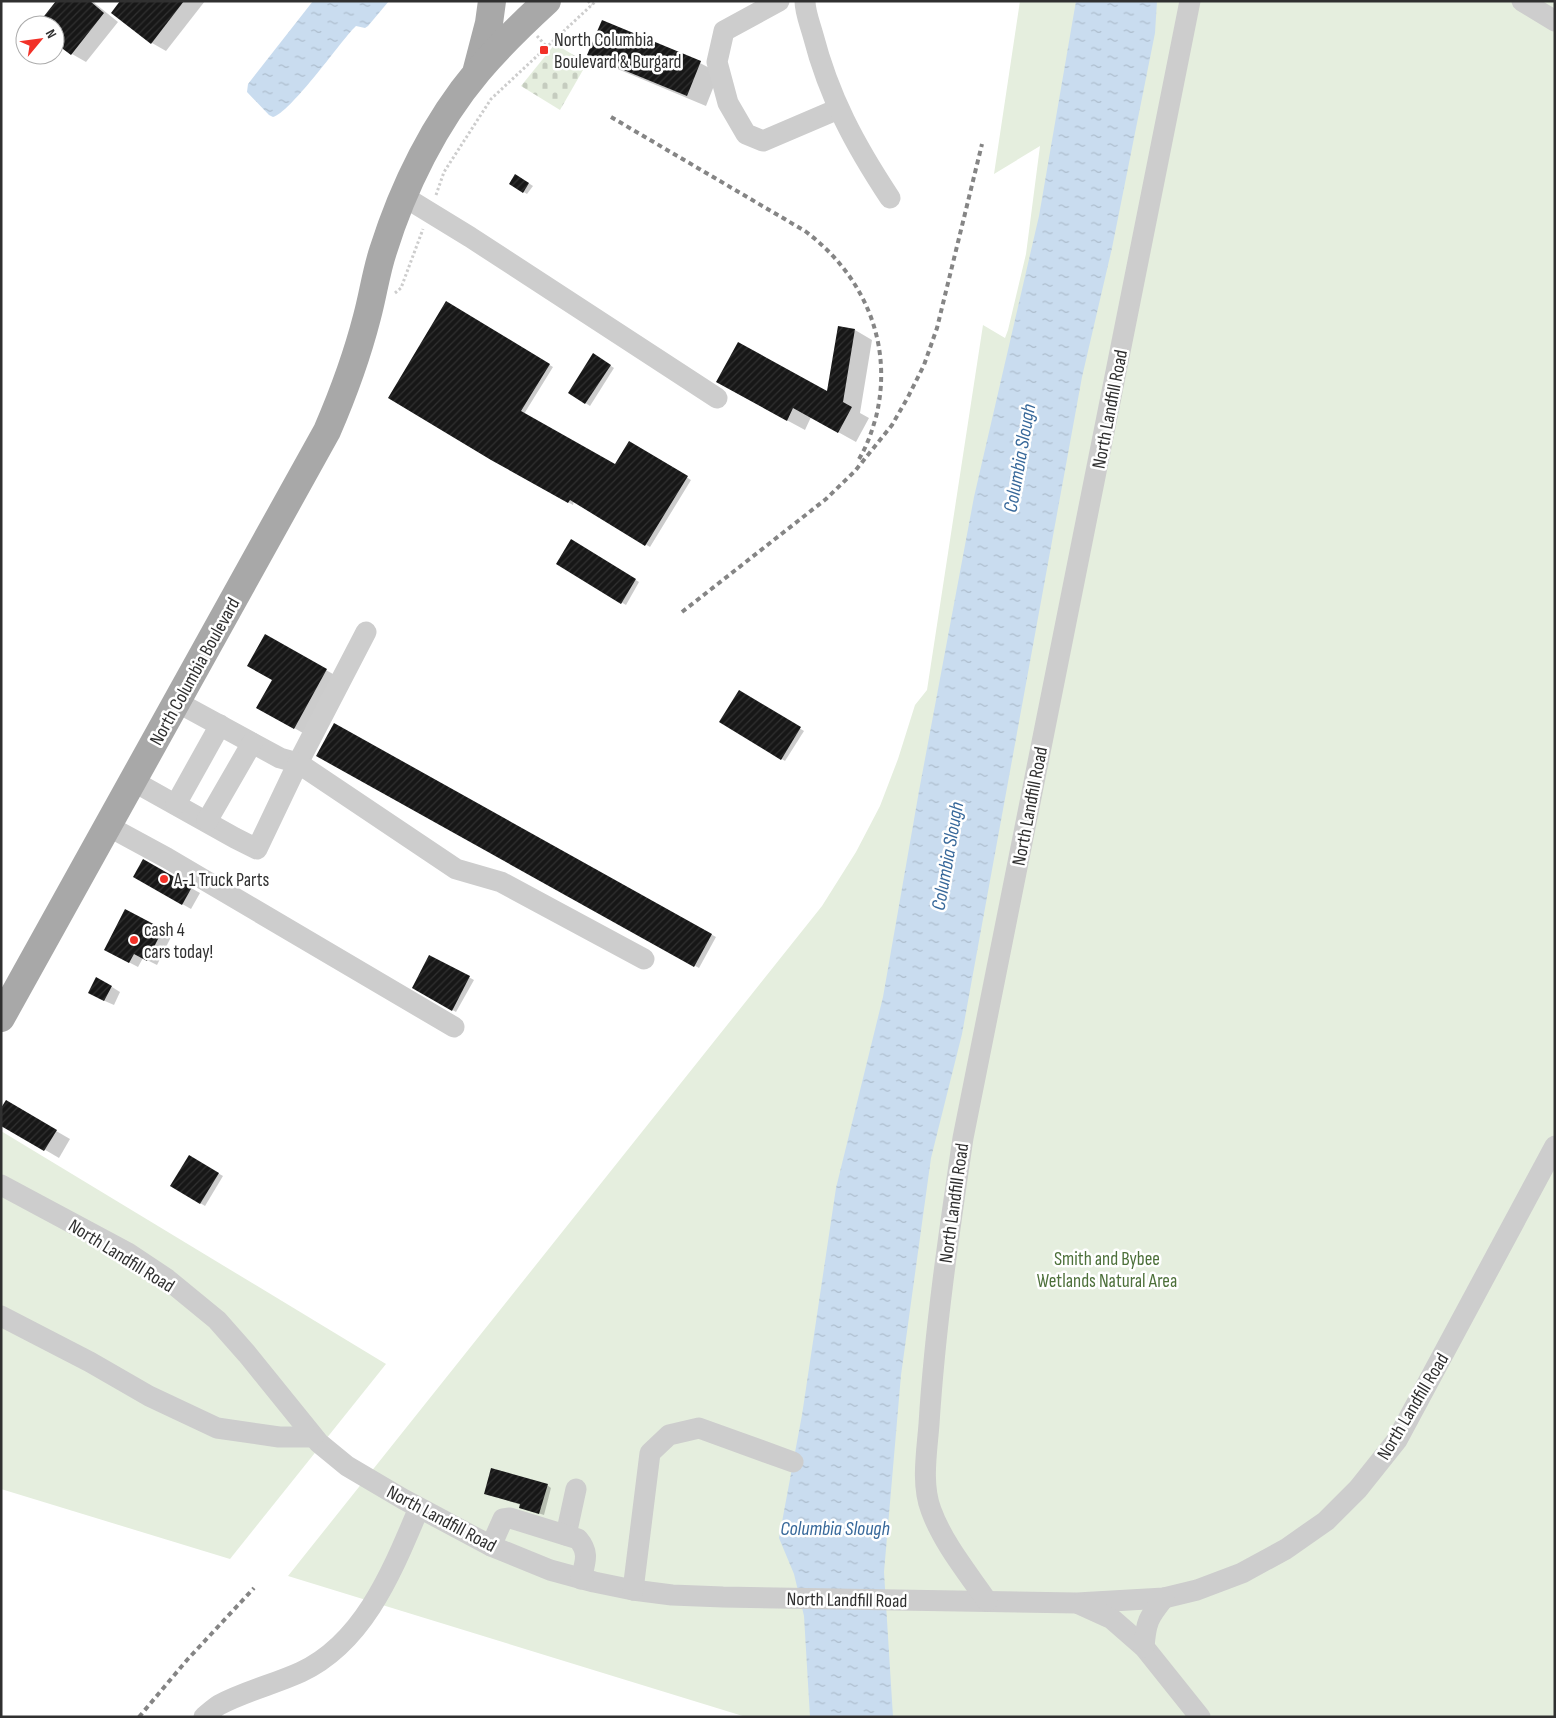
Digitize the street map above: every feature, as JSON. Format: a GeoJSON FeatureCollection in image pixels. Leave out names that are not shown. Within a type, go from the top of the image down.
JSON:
{"type":"FeatureCollection","features":[{"type":"Feature","properties":{"kind":"main road"},"geometry":{"type":"LineString","coordinates":[[476,73],[489,23],[492,1]]}},
{"type":"Feature","properties":{"kind":"main road","name":"North Columbia Boulevard"},"geometry":{"type":"LineString","coordinates":[[1,1018],[327,431],[346,386],[367,316],[383,252],[403,196],[423,155],[441,124],[476,73],[503,43],[548,1]]}},
{"type":"Feature","properties":{"kind":"street"},"geometry":{"type":"LineString","coordinates":[[779,1],[724,31],[717,62],[728,103],[746,134],[763,141],[838,109]]}},
{"type":"Feature","properties":{"kind":"street"},"geometry":{"type":"LineString","coordinates":[[805,1],[820,64],[838,109],[866,161],[890,198]]}},
{"type":"Feature","properties":{"kind":"street","name":"North Landfill Road"},"geometry":{"type":"LineString","coordinates":[[980,1600],[930,1510],[926,1489],[932,1369],[938,1312],[963,1138],[1190,1]]}},
{"type":"Feature","properties":{"kind":"street"},"geometry":{"type":"LineString","coordinates":[[1522,1],[1555,21]]}},
{"type":"Feature","properties":{"kind":"street"},"geometry":{"type":"LineString","coordinates":[[403,196],[717,398]]}},
{"type":"Feature","properties":{"kind":"street"},"geometry":{"type":"LineString","coordinates":[[133,781],[257,849],[289,761],[366,632]]}},
{"type":"Feature","properties":{"kind":"street"},"geometry":{"type":"LineString","coordinates":[[177,702],[289,761],[456,869],[501,882],[644,959]]}},
{"type":"Feature","properties":{"kind":"street"},"geometry":{"type":"LineString","coordinates":[[176,804],[220,725]]}},
{"type":"Feature","properties":{"kind":"street"},"geometry":{"type":"LineString","coordinates":[[207,821],[252,743]]}},
{"type":"Feature","properties":{"kind":"street"},"geometry":{"type":"LineString","coordinates":[[108,826],[167,858],[454,1027]]}},
{"type":"Feature","properties":{"kind":"street","name":"North Landfill Road"},"geometry":{"type":"LineString","coordinates":[[1,1185],[128,1253],[167,1280],[217,1320],[314,1437],[347,1466],[418,1508],[491,1546],[550,1570],[634,1590],[672,1595],[1076,1603],[1164,1598],[1197,1590],[1233,1576],[1286,1548],[1326,1521],[1358,1489],[1397,1440],[1555,1146]]}},
{"type":"Feature","properties":{"kind":"street"},"geometry":{"type":"LineString","coordinates":[[1,1316],[90,1362],[149,1396],[217,1428],[279,1437],[314,1437]]}},
{"type":"Feature","properties":{"kind":"street"},"geometry":{"type":"LineString","coordinates":[[634,1590],[650,1453],[669,1435],[699,1428],[793,1462]]}},
{"type":"Feature","properties":{"kind":"street"},"geometry":{"type":"LineString","coordinates":[[566,1535],[576,1489]]}},
{"type":"Feature","properties":{"kind":"street"},"geometry":{"type":"LineString","coordinates":[[204,1717],[219,1705],[302,1671],[320,1661],[334,1650],[362,1619],[388,1578],[418,1508]]}},
{"type":"Feature","properties":{"kind":"street"},"geometry":{"type":"LineString","coordinates":[[491,1546],[503,1519],[510,1518],[578,1539],[584,1546],[586,1554],[582,1579]]}},
{"type":"Feature","properties":{"kind":"street"},"geometry":{"type":"LineString","coordinates":[[1144,1647],[1149,1616],[1164,1598]]}},
{"type":"Feature","properties":{"kind":"street","name":"North Landfill Road"},"geometry":{"type":"LineString","coordinates":[[1076,1603],[1112,1619],[1144,1647],[1200,1717]]}},
{"type":"Feature","properties":{"kind":"path"},"geometry":{"type":"LineString","coordinates":[[588,1],[592,5]]}},
{"type":"Feature","properties":{"kind":"path"},"geometry":{"type":"LineString","coordinates":[[367,316],[402,288],[444,172],[491,99],[596,1]]}},
{"type":"Feature","properties":{"kind":"green space","name":"Smith and Bybee Wetlands Natural Area"},"geometry":{"type":"Polygon","coordinates":[[[1020,1],[1555,1],[1555,1717],[746,1717],[288,1576],[822,906],[856,852],[880,806],[898,759],[915,705],[927,690],[983,325],[1005,338],[1026,254],[1040,146],[994,174],[1020,1]]]}},
{"type":"Feature","properties":{"kind":"green space"},"geometry":{"type":"Polygon","coordinates":[[[555,44],[587,63],[560,110],[521,86],[555,44]]]}},
{"type":"Feature","properties":{"kind":"green space"},"geometry":{"type":"Polygon","coordinates":[[[1,1131],[386,1364],[230,1559],[1,1489],[1,1131]]]}},
{"type":"Feature","properties":{"kind":"water"},"geometry":{"type":"Polygon","coordinates":[[[313,1],[389,1],[368,26],[365,28],[356,26],[353,29],[291,104],[273,117],[247,92],[248,84],[313,1]]]}},
{"type":"Feature","properties":{"kind":"water","name":"Columbia Slough"},"geometry":{"type":"Polygon","coordinates":[[[1076,1],[1157,1],[1155,33],[1112,248],[1082,377],[962,1034],[931,1158],[901,1375],[884,1572],[893,1717],[810,1717],[804,1616],[794,1574],[779,1538],[802,1415],[836,1188],[883,997],[974,497],[1039,216],[1076,1]]]}},
{"type":"Feature","properties":{"kind":"building"},"geometry":{"type":"Polygon","coordinates":[[[56,1],[90,1],[104,13],[71,55],[65,50],[65,15],[45,15],[56,1]]]}},
{"type":"Feature","properties":{"kind":"building"},"geometry":{"type":"Polygon","coordinates":[[[120,1],[184,1],[151,44],[111,13],[120,1]]]}},
{"type":"Feature","properties":{"kind":"building"},"geometry":{"type":"Polygon","coordinates":[[[602,20],[701,61],[687,96],[587,55],[602,20]]]}},
{"type":"Feature","properties":{"kind":"building"},"geometry":{"type":"Polygon","coordinates":[[[515,174],[529,183],[523,193],[509,184],[515,174]]]}},
{"type":"Feature","properties":{"kind":"building"},"geometry":{"type":"Polygon","coordinates":[[[446,301],[550,364],[521,411],[615,464],[629,441],[688,476],[645,546],[570,500],[568,503],[491,460],[388,398],[446,301]]]}},
{"type":"Feature","properties":{"kind":"building"},"geometry":{"type":"Polygon","coordinates":[[[838,326],[855,329],[843,402],[852,407],[838,433],[793,408],[787,421],[716,382],[738,342],[827,391],[838,326]]]}},
{"type":"Feature","properties":{"kind":"building"},"geometry":{"type":"Polygon","coordinates":[[[593,353],[611,365],[585,404],[568,393],[593,353]]]}},
{"type":"Feature","properties":{"kind":"building"},"geometry":{"type":"Polygon","coordinates":[[[571,539],[636,579],[621,604],[556,564],[571,539]]]}},
{"type":"Feature","properties":{"kind":"building"},"geometry":{"type":"Polygon","coordinates":[[[265,634],[327,669],[294,729],[256,708],[272,680],[247,666],[265,634]]]}},
{"type":"Feature","properties":{"kind":"building"},"geometry":{"type":"Polygon","coordinates":[[[739,690],[801,727],[781,760],[719,722],[739,690]]]}},
{"type":"Feature","properties":{"kind":"building"},"geometry":{"type":"Polygon","coordinates":[[[334,723],[712,934],[694,967],[316,756],[334,723]]]}},
{"type":"Feature","properties":{"kind":"building","name":"A-1 Truck Parts"},"geometry":{"type":"Polygon","coordinates":[[[143,859],[192,887],[182,905],[133,877],[143,859]]]}},
{"type":"Feature","properties":{"kind":"building","name":"cash 4 cars today!"},"geometry":{"type":"Polygon","coordinates":[[[125,909],[163,929],[147,961],[134,954],[129,963],[104,950],[125,909]]]}},
{"type":"Feature","properties":{"kind":"building"},"geometry":{"type":"Polygon","coordinates":[[[429,955],[470,976],[452,1011],[412,988],[429,955]]]}},
{"type":"Feature","properties":{"kind":"building"},"geometry":{"type":"Polygon","coordinates":[[[96,977],[112,986],[104,1001],[88,993],[96,977]]]}},
{"type":"Feature","properties":{"kind":"building"},"geometry":{"type":"Polygon","coordinates":[[[6,1100],[57,1130],[44,1151],[1,1126],[1,1108],[6,1100]]]}},
{"type":"Feature","properties":{"kind":"building"},"geometry":{"type":"Polygon","coordinates":[[[189,1155],[219,1173],[200,1204],[170,1186],[189,1155]]]}},
{"type":"Feature","properties":{"kind":"building"},"geometry":{"type":"Polygon","coordinates":[[[491,1468],[548,1484],[539,1514],[519,1508],[520,1504],[484,1494],[491,1468]]]}},
{"type":"Feature","properties":{"kind":"railway"},"geometry":{"type":"LineString","coordinates":[[611,117],[805,231],[844,268],[858,290],[869,313],[877,338],[881,363],[881,390],[876,417],[859,459]]}},
{"type":"Feature","properties":{"kind":"railway"},"geometry":{"type":"LineString","coordinates":[[682,612],[826,499],[855,471],[892,425],[924,365],[937,328],[982,144]]}},
{"type":"Feature","properties":{"kind":"railway"},"geometry":{"type":"LineString","coordinates":[[139,1717],[187,1660],[254,1588]]}},
{"type":"Feature","properties":{"kind":"place","name":"North Columbia Boulevard & Burgard"},"geometry":{"type":"Point","coordinates":[544,50]}},
{"type":"Feature","properties":{"kind":"place","name":"A-1 Truck Parts"},"geometry":{"type":"Point","coordinates":[164,879]}},
{"type":"Feature","properties":{"kind":"place","name":"cash 4 cars today!"},"geometry":{"type":"Point","coordinates":[134,940]}}]}
